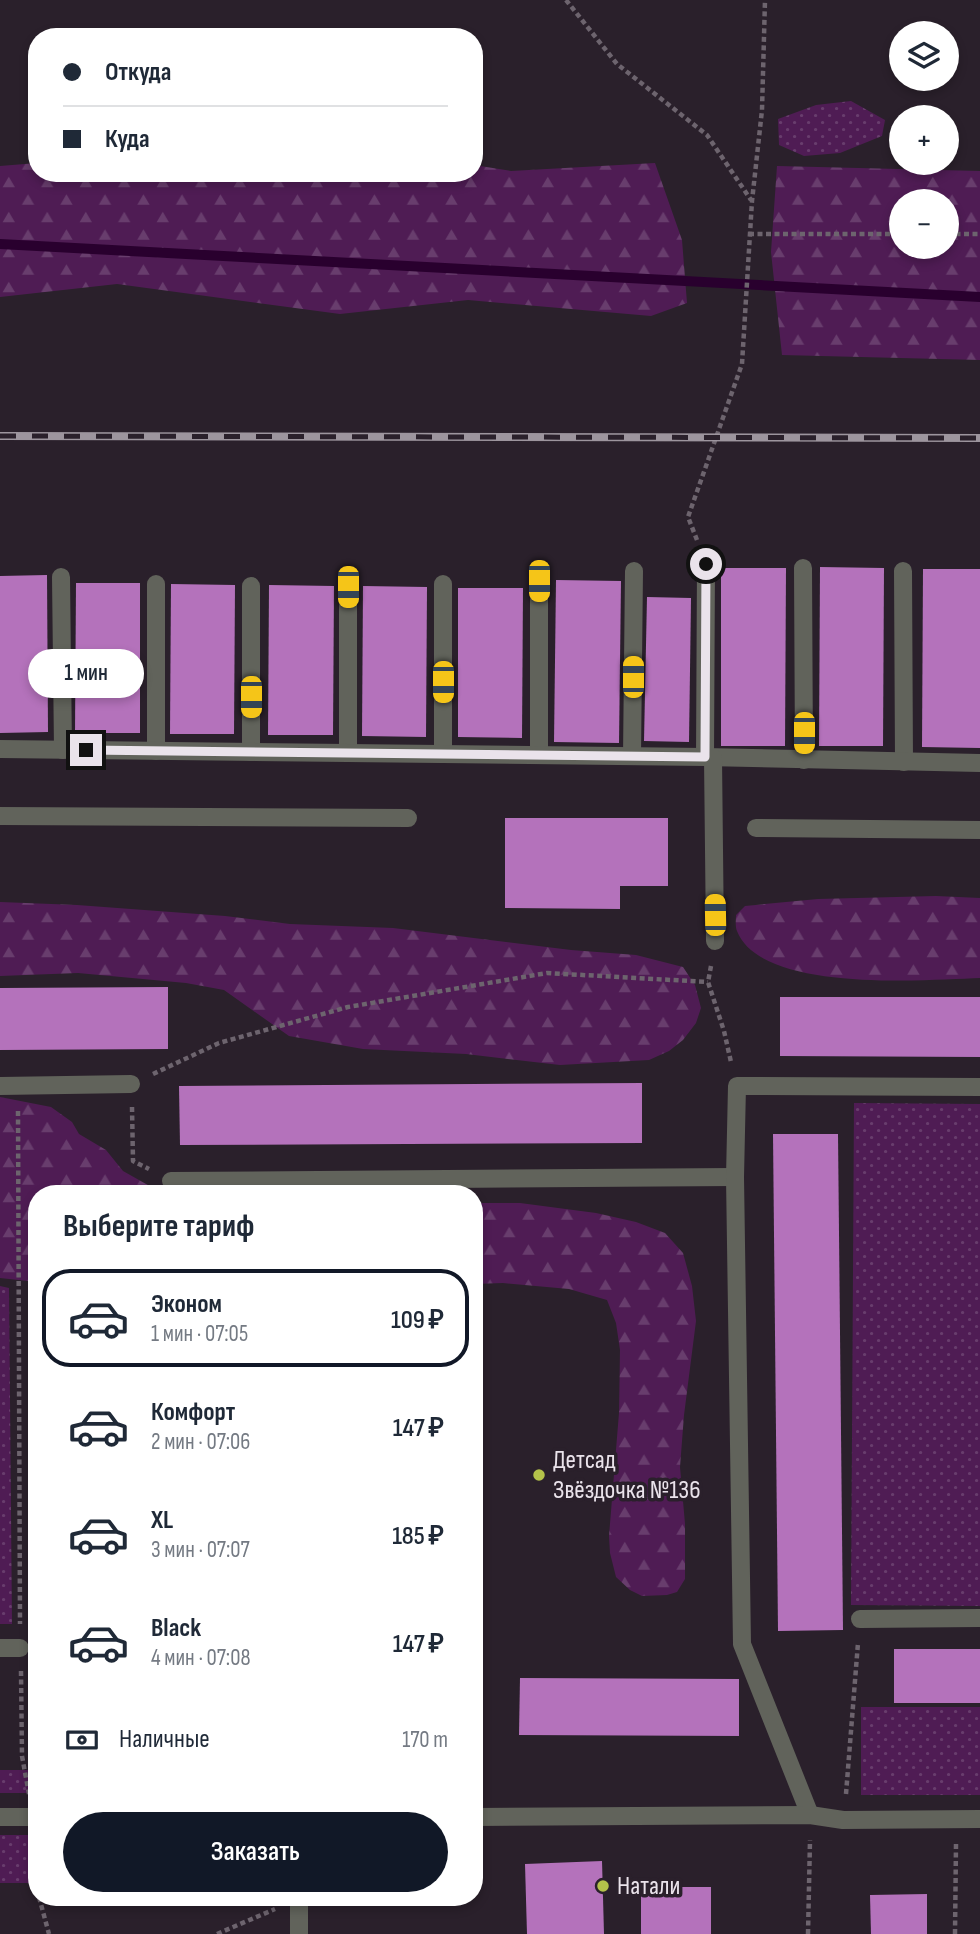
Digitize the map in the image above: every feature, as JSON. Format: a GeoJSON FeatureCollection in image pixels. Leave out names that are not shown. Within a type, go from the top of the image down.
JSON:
{"type":"FeatureCollection","features":[{"type":"Feature","properties":{"kind":"lane"},"geometry":{"type":"LineString","coordinates":[[706,564],[715,941]]}},
{"type":"Feature","properties":{"kind":"lane"},"geometry":{"type":"LineString","coordinates":[[803,568],[804,760]]}},
{"type":"Feature","properties":{"kind":"lane"},"geometry":{"type":"LineString","coordinates":[[632,757],[634,571]]}},
{"type":"Feature","properties":{"kind":"lane"},"geometry":{"type":"LineString","coordinates":[[903,571],[904,762]]}},
{"type":"Feature","properties":{"kind":"lane"},"geometry":{"type":"LineString","coordinates":[[61,577],[63,750]]}},
{"type":"Feature","properties":{"kind":"lane"},"geometry":{"type":"LineString","coordinates":[[539,581],[539,755]]}},
{"type":"Feature","properties":{"kind":"lane"},"geometry":{"type":"LineString","coordinates":[[156,584],[156,751]]}},
{"type":"Feature","properties":{"kind":"lane"},"geometry":{"type":"LineString","coordinates":[[443,584],[443,754]]}},
{"type":"Feature","properties":{"kind":"lane"},"geometry":{"type":"LineString","coordinates":[[251,586],[251,752]]}},
{"type":"Feature","properties":{"kind":"lane"},"geometry":{"type":"LineString","coordinates":[[348,587],[348,754]]}},
{"type":"Feature","properties":{"kind":"lane"},"geometry":{"type":"LineString","coordinates":[[0,749],[709,757],[980,763]]}},
{"type":"Feature","properties":{"kind":"lane"},"geometry":{"type":"LineString","coordinates":[[0,816],[408,818]]}},
{"type":"Feature","properties":{"kind":"lane"},"geometry":{"type":"LineString","coordinates":[[756,828],[980,830]]}},
{"type":"Feature","properties":{"kind":"lane"},"geometry":{"type":"LineString","coordinates":[[9,1086],[131,1084]]}},
{"type":"Feature","properties":{"kind":"lane"},"geometry":{"type":"LineString","coordinates":[[810,1815],[742,1644],[734,1177],[737,1086],[980,1087]]}},
{"type":"Feature","properties":{"kind":"lane"},"geometry":{"type":"LineString","coordinates":[[172,1181],[734,1177]]}},
{"type":"Feature","properties":{"kind":"lane"},"geometry":{"type":"LineString","coordinates":[[860,1619],[980,1618]]}},
{"type":"Feature","properties":{"kind":"lane"},"geometry":{"type":"LineString","coordinates":[[0,1648],[20,1648]]}},
{"type":"Feature","properties":{"kind":"lane"},"geometry":{"type":"LineString","coordinates":[[483,1817],[810,1815],[844,1820],[980,1819]]}},
{"type":"Feature","properties":{"kind":"lane"},"geometry":{"type":"LineString","coordinates":[[0,1817],[28,1817]]}},
{"type":"Feature","properties":{"kind":"lane"},"geometry":{"type":"LineString","coordinates":[[299,1906],[299,1934]]}},
{"type":"Feature","properties":{"kind":"path"},"geometry":{"type":"LineString","coordinates":[[566,0],[617,64],[707,135],[752,201]]}},
{"type":"Feature","properties":{"kind":"path"},"geometry":{"type":"LineString","coordinates":[[688,517],[742,364],[749,234],[762,110],[765,0]]}},
{"type":"Feature","properties":{"kind":"path"},"geometry":{"type":"LineString","coordinates":[[749,234],[889,234]]}},
{"type":"Feature","properties":{"kind":"path"},"geometry":{"type":"LineString","coordinates":[[959,234],[980,234]]}},
{"type":"Feature","properties":{"kind":"path"},"geometry":{"type":"LineString","coordinates":[[715,941],[708,982],[724,1031],[737,1086]]}},
{"type":"Feature","properties":{"kind":"path"},"geometry":{"type":"LineString","coordinates":[[172,1181],[133,1161],[131,1084],[219,1043],[348,1007],[547,973],[708,982]]}},
{"type":"Feature","properties":{"kind":"path"},"geometry":{"type":"LineString","coordinates":[[9,1086],[22,1756],[28,1784]]}},
{"type":"Feature","properties":{"kind":"path"},"geometry":{"type":"LineString","coordinates":[[844,1820],[860,1619]]}},
{"type":"Feature","properties":{"kind":"path"},"geometry":{"type":"LineString","coordinates":[[808,1934],[810,1815]]}},
{"type":"Feature","properties":{"kind":"path"},"geometry":{"type":"LineString","coordinates":[[955,1934],[956,1820]]}},
{"type":"Feature","properties":{"kind":"path"},"geometry":{"type":"LineString","coordinates":[[41,1906],[49,1934]]}},
{"type":"Feature","properties":{"kind":"path"},"geometry":{"type":"LineString","coordinates":[[217,1934],[281,1906]]}},
{"type":"Feature","properties":{"kind":"green space"},"geometry":{"type":"Polygon","coordinates":[[[851,101],[885,120],[882,136],[840,153],[804,156],[779,145],[778,119],[816,105],[851,101]]]}},
{"type":"Feature","properties":{"kind":"green space"},"geometry":{"type":"Polygon","coordinates":[[[655,163],[682,240],[687,303],[651,316],[468,300],[340,314],[117,284],[0,297],[0,166],[28,164],[28,182],[483,182],[483,166],[511,171],[655,163]]]}},
{"type":"Feature","properties":{"kind":"green space"},"geometry":{"type":"Polygon","coordinates":[[[777,166],[889,169],[889,175],[959,175],[959,170],[980,171],[980,360],[782,355],[771,252],[777,166]]]}},
{"type":"Feature","properties":{"kind":"green space"},"geometry":{"type":"Polygon","coordinates":[[[936,896],[980,898],[980,978],[885,980],[810,974],[777,965],[752,951],[736,927],[736,915],[745,906],[818,899],[936,896]]]}},
{"type":"Feature","properties":{"kind":"green space"},"geometry":{"type":"Polygon","coordinates":[[[0,902],[225,916],[290,924],[393,928],[571,950],[636,955],[683,967],[695,985],[701,1008],[696,1023],[683,1040],[669,1051],[649,1060],[560,1065],[466,1054],[363,1049],[289,1036],[224,990],[186,983],[78,973],[0,976],[0,902]]]}},
{"type":"Feature","properties":{"kind":"green space"},"geometry":{"type":"Polygon","coordinates":[[[0,1097],[51,1107],[72,1122],[79,1134],[106,1150],[123,1171],[148,1185],[28,1185],[28,1281],[0,1278],[0,1097]]]}},
{"type":"Feature","properties":{"kind":"green space"},"geometry":{"type":"Polygon","coordinates":[[[854,1103],[980,1104],[980,1606],[851,1605],[854,1103]]]}},
{"type":"Feature","properties":{"kind":"green space"},"geometry":{"type":"Polygon","coordinates":[[[483,1203],[520,1203],[596,1213],[636,1222],[665,1233],[683,1253],[692,1286],[696,1321],[680,1467],[685,1524],[685,1579],[677,1592],[642,1596],[630,1590],[616,1577],[610,1553],[619,1413],[620,1350],[616,1323],[607,1300],[569,1289],[483,1284],[483,1203]]]}},
{"type":"Feature","properties":{"kind":"green space"},"geometry":{"type":"Polygon","coordinates":[[[0,1286],[9,1288],[12,1624],[0,1624],[0,1286]]]}},
{"type":"Feature","properties":{"kind":"green space"},"geometry":{"type":"Polygon","coordinates":[[[861,1707],[980,1707],[980,1795],[861,1795],[861,1707]]]}},
{"type":"Feature","properties":{"kind":"green space"},"geometry":{"type":"Polygon","coordinates":[[[0,1770],[28,1770],[28,1793],[0,1793],[0,1770]]]}},
{"type":"Feature","properties":{"kind":"green space"},"geometry":{"type":"Polygon","coordinates":[[[0,1835],[28,1835],[28,1883],[0,1883],[0,1835]]]}},
{"type":"Feature","properties":{"kind":"building"},"geometry":{"type":"Polygon","coordinates":[[[820,567],[884,568],[883,746],[819,746],[820,567]]]}},
{"type":"Feature","properties":{"kind":"building"},"geometry":{"type":"Polygon","coordinates":[[[721,568],[786,568],[785,746],[721,746],[721,568]]]}},
{"type":"Feature","properties":{"kind":"building"},"geometry":{"type":"Polygon","coordinates":[[[923,569],[980,569],[980,748],[922,747],[923,569]]]}},
{"type":"Feature","properties":{"kind":"building"},"geometry":{"type":"Polygon","coordinates":[[[47,575],[48,732],[0,733],[0,576],[47,575]]]}},
{"type":"Feature","properties":{"kind":"building"},"geometry":{"type":"Polygon","coordinates":[[[556,580],[621,581],[619,743],[554,742],[556,580]]]}},
{"type":"Feature","properties":{"kind":"building"},"geometry":{"type":"Polygon","coordinates":[[[76,583],[140,583],[140,733],[75,733],[76,583]]]}},
{"type":"Feature","properties":{"kind":"building"},"geometry":{"type":"Polygon","coordinates":[[[171,584],[235,585],[234,734],[170,734],[171,584]]]}},
{"type":"Feature","properties":{"kind":"building"},"geometry":{"type":"Polygon","coordinates":[[[269,585],[334,586],[333,735],[268,735],[269,585]]]}},
{"type":"Feature","properties":{"kind":"building"},"geometry":{"type":"Polygon","coordinates":[[[363,586],[427,587],[426,737],[362,736],[363,586]]]}},
{"type":"Feature","properties":{"kind":"building"},"geometry":{"type":"Polygon","coordinates":[[[458,588],[523,588],[522,738],[458,737],[458,588]]]}},
{"type":"Feature","properties":{"kind":"building"},"geometry":{"type":"Polygon","coordinates":[[[647,597],[691,598],[689,742],[644,741],[647,597]]]}},
{"type":"Feature","properties":{"kind":"building"},"geometry":{"type":"Polygon","coordinates":[[[505,818],[668,818],[668,886],[620,886],[620,909],[505,908],[505,818]]]}},
{"type":"Feature","properties":{"kind":"building"},"geometry":{"type":"Polygon","coordinates":[[[168,987],[168,1049],[0,1050],[0,988],[168,987]]]}},
{"type":"Feature","properties":{"kind":"building"},"geometry":{"type":"Polygon","coordinates":[[[780,997],[980,997],[980,1057],[780,1056],[780,997]]]}},
{"type":"Feature","properties":{"kind":"building"},"geometry":{"type":"Polygon","coordinates":[[[642,1083],[642,1143],[180,1145],[179,1086],[642,1083]]]}},
{"type":"Feature","properties":{"kind":"building"},"geometry":{"type":"Polygon","coordinates":[[[773,1134],[838,1134],[843,1630],[778,1631],[773,1134]]]}},
{"type":"Feature","properties":{"kind":"building"},"geometry":{"type":"Polygon","coordinates":[[[894,1649],[980,1649],[980,1703],[894,1703],[894,1649]]]}},
{"type":"Feature","properties":{"kind":"building"},"geometry":{"type":"Polygon","coordinates":[[[520,1678],[739,1679],[739,1736],[519,1735],[520,1678]]]}},
{"type":"Feature","properties":{"kind":"building"},"geometry":{"type":"Polygon","coordinates":[[[602,1861],[604,1934],[527,1934],[525,1864],[602,1861]]]}},
{"type":"Feature","properties":{"kind":"building"},"geometry":{"type":"Polygon","coordinates":[[[641,1887],[711,1887],[711,1934],[641,1934],[641,1887]]]}},
{"type":"Feature","properties":{"kind":"building"},"geometry":{"type":"Polygon","coordinates":[[[927,1894],[927,1934],[871,1934],[870,1895],[927,1894]]]}},
{"type":"Feature","properties":{"kind":"waterway"},"geometry":{"type":"LineString","coordinates":[[0,244],[980,297]]}},
{"type":"Feature","properties":{"kind":"railway"},"geometry":{"type":"LineString","coordinates":[[0,436],[980,438]]}},
{"type":"Feature","properties":{"kind":"place","name":"Детсад Звёздочка №136"},"geometry":{"type":"Point","coordinates":[539,1475]}},
{"type":"Feature","properties":{"kind":"place","name":"Натали"},"geometry":{"type":"Point","coordinates":[603,1886]}},
{"type":"Feature","properties":{"kind":"route"},"geometry":{"type":"LineString","coordinates":[[86,750],[705,757],[706,564]]}}]}
